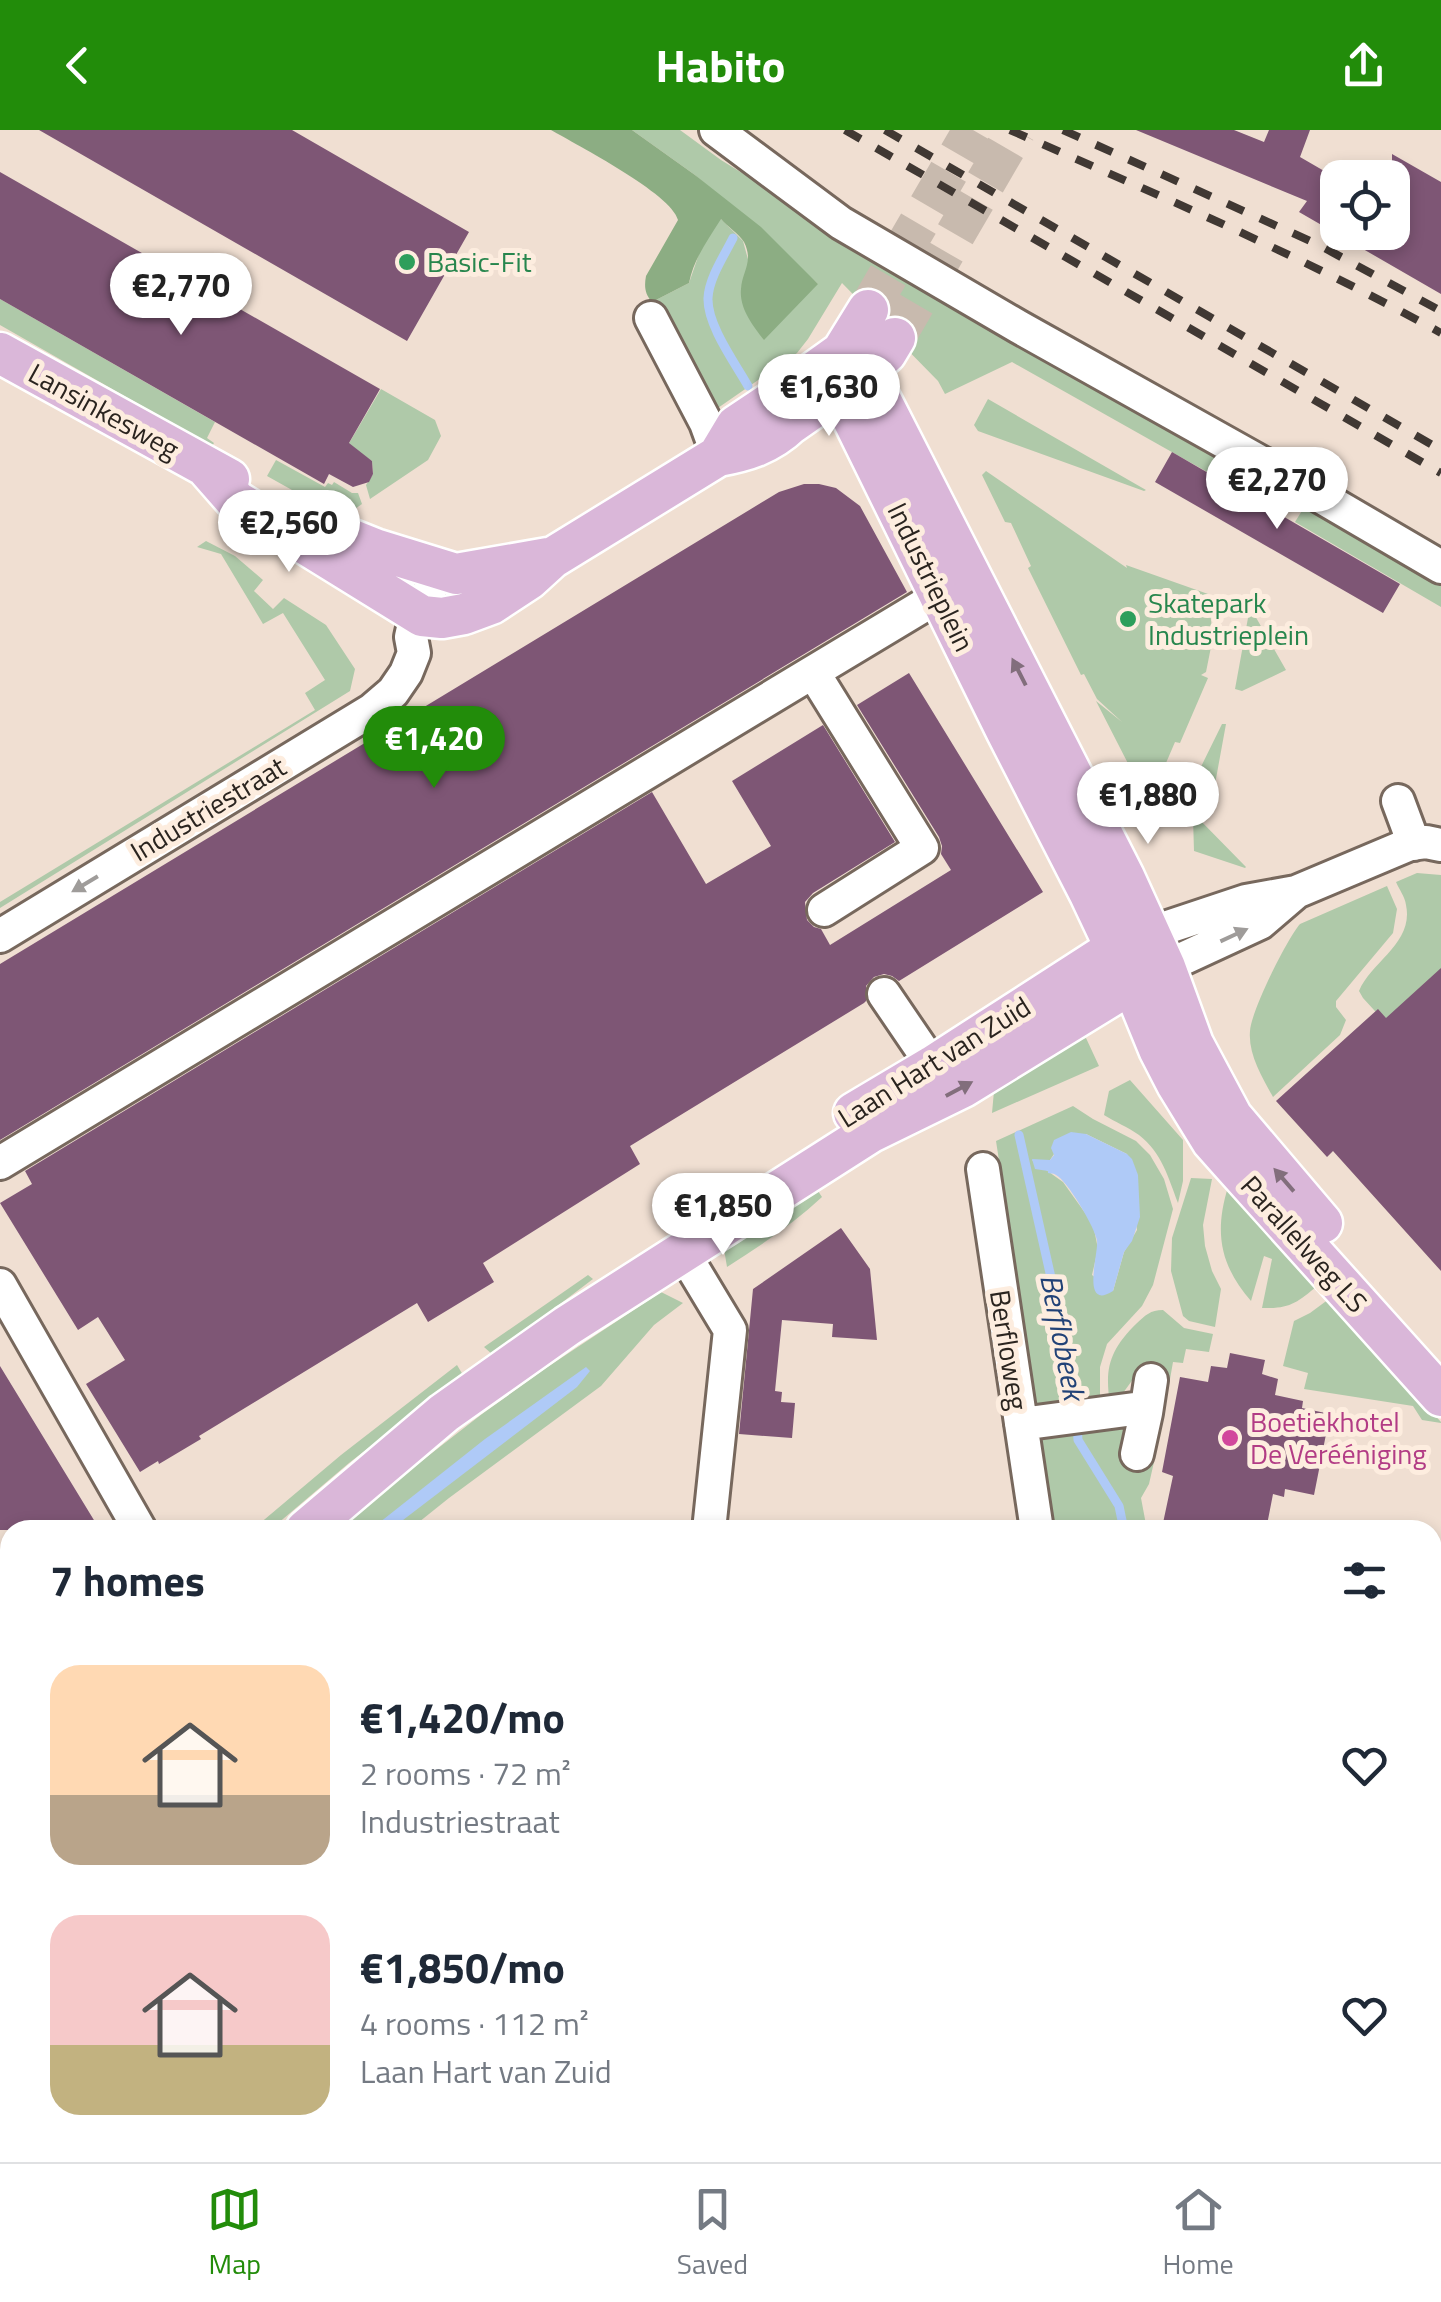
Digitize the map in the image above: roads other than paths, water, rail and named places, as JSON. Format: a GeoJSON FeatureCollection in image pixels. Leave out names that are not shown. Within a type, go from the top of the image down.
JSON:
{"type":"FeatureCollection","features":[{"type":"Feature","properties":{"kind":"main road"},"geometry":{"type":"LineString","coordinates":[[718,456],[736,426],[776,400],[886,353],[882,324]]}},
{"type":"Feature","properties":{"kind":"main road","name":"Lansinkesweg"},"geometry":{"type":"LineString","coordinates":[[0,353],[208,468],[340,535],[437,569]]}},
{"type":"Feature","properties":{"kind":"main road"},"geometry":{"type":"LineString","coordinates":[[422,616],[442,618],[492,604],[552,558],[718,456],[749,450],[778,435],[849,371]]}},
{"type":"Feature","properties":{"kind":"main road","name":"Industrieplein"},"geometry":{"type":"LineString","coordinates":[[849,371],[874,462],[1007,732],[1141,958]]}},
{"type":"Feature","properties":{"kind":"main road","name":"Industrieplein"},"geometry":{"type":"LineString","coordinates":[[849,371],[1112,854],[1141,958],[1189,1072]]}},
{"type":"Feature","properties":{"kind":"main road"},"geometry":{"type":"LineString","coordinates":[[778,435],[830,435],[859,447],[874,462]]}},
{"type":"Feature","properties":{"kind":"main road","name":"Lansinkesweg"},"geometry":{"type":"LineString","coordinates":[[208,468],[236,501],[422,616]]}},
{"type":"Feature","properties":{"kind":"main road"},"geometry":{"type":"LineString","coordinates":[[437,569],[456,574],[552,558]]}},
{"type":"Feature","properties":{"kind":"main road","name":"Laan Hart van Zuid"},"geometry":{"type":"LineString","coordinates":[[567,1326],[592,1294],[644,1253],[821,1132],[933,1066],[1141,958]]}},
{"type":"Feature","properties":{"kind":"main road","name":"Laan Hart van Zuid"},"geometry":{"type":"LineString","coordinates":[[318,1520],[444,1412],[567,1326],[871,1132],[964,1087],[1141,958]]}},
{"type":"Feature","properties":{"kind":"main road","name":"Parallelweg LS"},"geometry":{"type":"LineString","coordinates":[[1189,1072],[1441,1358]]}},
{"type":"Feature","properties":{"kind":"main road","name":"Parallelweg LS"},"geometry":{"type":"LineString","coordinates":[[1189,1072],[1212,1141],[1441,1396]]}},
{"type":"Feature","properties":{"kind":"street"},"geometry":{"type":"LineString","coordinates":[[716,130],[841,223],[1441,567]]}},
{"type":"Feature","properties":{"kind":"street"},"geometry":{"type":"LineString","coordinates":[[651,318],[706,423],[718,456]]}},
{"type":"Feature","properties":{"kind":"street","name":"Industriestraat"},"geometry":{"type":"LineString","coordinates":[[0,936],[372,710],[393,692],[406,673],[414,652],[413,628],[422,616],[437,569]]}},
{"type":"Feature","properties":{"kind":"street"},"geometry":{"type":"LineString","coordinates":[[0,1162],[941,594]]}},
{"type":"Feature","properties":{"kind":"street"},"geometry":{"type":"LineString","coordinates":[[813,672],[922,848],[824,910]]}},
{"type":"Feature","properties":{"kind":"street"},"geometry":{"type":"LineString","coordinates":[[1141,958],[1260,922],[1296,892],[1427,845],[1398,801]]}},
{"type":"Feature","properties":{"kind":"street"},"geometry":{"type":"LineString","coordinates":[[884,994],[933,1066]]}},
{"type":"Feature","properties":{"kind":"street","name":"Berfloweg"},"geometry":{"type":"LineString","coordinates":[[983,1169],[1035,1520]]}},
{"type":"Feature","properties":{"kind":"street"},"geometry":{"type":"LineString","coordinates":[[683,1252],[730,1330],[710,1520]]}},
{"type":"Feature","properties":{"kind":"street"},"geometry":{"type":"LineString","coordinates":[[0,1285],[134,1520]]}},
{"type":"Feature","properties":{"kind":"street"},"geometry":{"type":"LineString","coordinates":[[1137,1454],[1151,1380]]}},
{"type":"Feature","properties":{"kind":"street"},"geometry":{"type":"LineString","coordinates":[[1020,1424],[1134,1409],[1146,1413]]}},
{"type":"Feature","properties":{"kind":"water"},"geometry":{"type":"Polygon","coordinates":[[[1071,1132],[1086,1134],[1127,1154],[1138,1175],[1140,1217],[1124,1252],[1113,1291],[1103,1295],[1097,1294],[1094,1287],[1097,1241],[1086,1216],[1061,1179],[1035,1169],[1032,1159],[1050,1160],[1054,1140],[1071,1132]]]}},
{"type":"Feature","properties":{"kind":"water"},"geometry":{"type":"Polygon","coordinates":[[[586,1367],[590,1371],[577,1387],[403,1520],[383,1520],[485,1439],[586,1367]]]}},
{"type":"Feature","properties":{"kind":"waterway","name":"Berflobeek"},"geometry":{"type":"LineString","coordinates":[[733,238],[711,283],[709,309],[748,386]]}},
{"type":"Feature","properties":{"kind":"waterway","name":"Berflobeek"},"geometry":{"type":"LineString","coordinates":[[1019,1135],[1074,1380],[1076,1409]]}},
{"type":"Feature","properties":{"kind":"waterway","name":"Berflobeek"},"geometry":{"type":"LineString","coordinates":[[1077,1425],[1078,1440],[1119,1506],[1122,1520]]}},
{"type":"Feature","properties":{"kind":"tunnel"},"geometry":{"type":"LineString","coordinates":[[868,310],[973,130]]}},
{"type":"Feature","properties":{"kind":"tunnel"},"geometry":{"type":"LineString","coordinates":[[895,338],[1016,130]]}},
{"type":"Feature","properties":{"kind":"railway"},"geometry":{"type":"LineString","coordinates":[[845,130],[1441,473]]}},
{"type":"Feature","properties":{"kind":"railway"},"geometry":{"type":"LineString","coordinates":[[885,130],[1441,450]]}},
{"type":"Feature","properties":{"kind":"railway"},"geometry":{"type":"LineString","coordinates":[[1010,130],[1282,252],[1441,333]]}},
{"type":"Feature","properties":{"kind":"railway"},"geometry":{"type":"LineString","coordinates":[[1063,130],[1317,244],[1441,311]]}},
{"type":"Feature","properties":{"kind":"place","name":"Basic-Fit"},"geometry":{"type":"Point","coordinates":[407,262]}},
{"type":"Feature","properties":{"kind":"place","name":"Skatepark Industrieplein"},"geometry":{"type":"Point","coordinates":[1128,619]}},
{"type":"Feature","properties":{"kind":"place","name":"Boetiekhotel De Verééniging"},"geometry":{"type":"Point","coordinates":[1230,1438]}}]}
